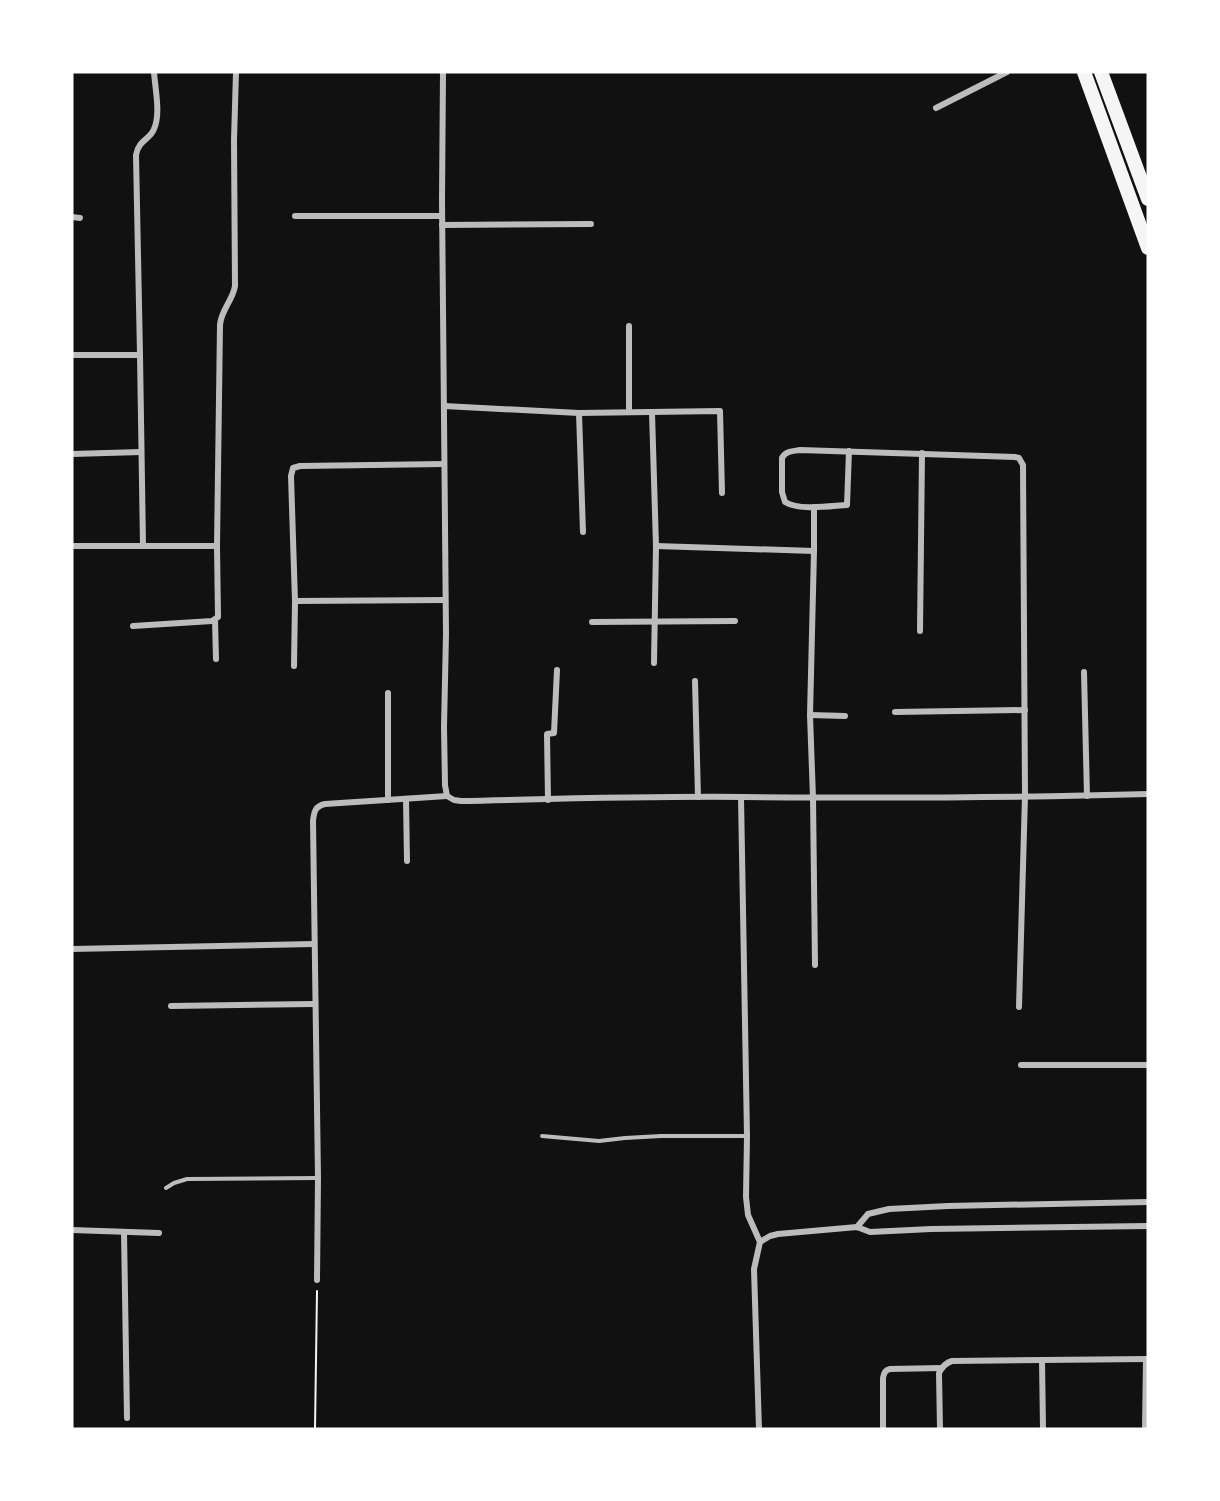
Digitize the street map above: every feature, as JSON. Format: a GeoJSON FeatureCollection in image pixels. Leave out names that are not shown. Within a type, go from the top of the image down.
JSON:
{"type":"FeatureCollection","features":[{"type":"Feature","properties":{"kind":"highway"},"geometry":{"type":"LineString","coordinates":[[1084,72],[1148,248]]}},
{"type":"Feature","properties":{"kind":"highway"},"geometry":{"type":"LineString","coordinates":[[1101,72],[1148,199]]}},
{"type":"Feature","properties":{"kind":"street"},"geometry":{"type":"LineString","coordinates":[[143,546],[136,155],[139,146],[154,130],[156,122],[154,72]]}},
{"type":"Feature","properties":{"kind":"street"},"geometry":{"type":"LineString","coordinates":[[216,659],[220,325],[222,311],[232,296],[235,286],[236,72]]}},
{"type":"Feature","properties":{"kind":"street"},"geometry":{"type":"LineString","coordinates":[[442,72],[446,634],[444,727],[447,796]]}},
{"type":"Feature","properties":{"kind":"street"},"geometry":{"type":"LineString","coordinates":[[936,108],[1007,72]]}},
{"type":"Feature","properties":{"kind":"street"},"geometry":{"type":"LineString","coordinates":[[295,216],[442,216]]}},
{"type":"Feature","properties":{"kind":"street"},"geometry":{"type":"LineString","coordinates":[[72,218],[80,218]]}},
{"type":"Feature","properties":{"kind":"street"},"geometry":{"type":"LineString","coordinates":[[442,225],[591,224]]}},
{"type":"Feature","properties":{"kind":"street"},"geometry":{"type":"LineString","coordinates":[[629,326],[629,412]]}},
{"type":"Feature","properties":{"kind":"street"},"geometry":{"type":"LineString","coordinates":[[72,355],[140,355]]}},
{"type":"Feature","properties":{"kind":"street"},"geometry":{"type":"LineString","coordinates":[[444,406],[579,413],[720,411],[722,493]]}},
{"type":"Feature","properties":{"kind":"street"},"geometry":{"type":"LineString","coordinates":[[652,412],[656,546],[654,663]]}},
{"type":"Feature","properties":{"kind":"street"},"geometry":{"type":"LineString","coordinates":[[579,413],[583,532]]}},
{"type":"Feature","properties":{"kind":"street"},"geometry":{"type":"LineString","coordinates":[[849,452],[847,505],[814,507],[794,506],[785,502],[782,492],[782,458],[783,455],[793,451],[922,453],[1015,457],[1022,462],[1025,795],[1019,1007]]}},
{"type":"Feature","properties":{"kind":"street"},"geometry":{"type":"LineString","coordinates":[[72,454],[141,452]]}},
{"type":"Feature","properties":{"kind":"street"},"geometry":{"type":"LineString","coordinates":[[920,631],[922,453]]}},
{"type":"Feature","properties":{"kind":"street"},"geometry":{"type":"LineString","coordinates":[[294,666],[295,601],[291,476],[293,468],[300,466],[444,464]]}},
{"type":"Feature","properties":{"kind":"street"},"geometry":{"type":"LineString","coordinates":[[814,507],[810,716],[815,965]]}},
{"type":"Feature","properties":{"kind":"street"},"geometry":{"type":"LineString","coordinates":[[72,546],[217,546]]}},
{"type":"Feature","properties":{"kind":"street"},"geometry":{"type":"LineString","coordinates":[[656,546],[814,551]]}},
{"type":"Feature","properties":{"kind":"street"},"geometry":{"type":"LineString","coordinates":[[295,601],[445,600]]}},
{"type":"Feature","properties":{"kind":"street"},"geometry":{"type":"LineString","coordinates":[[133,626],[215,620]]}},
{"type":"Feature","properties":{"kind":"street"},"geometry":{"type":"LineString","coordinates":[[592,622],[735,621]]}},
{"type":"Feature","properties":{"kind":"street"},"geometry":{"type":"LineString","coordinates":[[548,800],[548,734],[554,733],[557,670]]}},
{"type":"Feature","properties":{"kind":"street"},"geometry":{"type":"LineString","coordinates":[[1084,672],[1087,796]]}},
{"type":"Feature","properties":{"kind":"street"},"geometry":{"type":"LineString","coordinates":[[695,681],[698,797]]}},
{"type":"Feature","properties":{"kind":"street"},"geometry":{"type":"LineString","coordinates":[[388,693],[388,800]]}},
{"type":"Feature","properties":{"kind":"street"},"geometry":{"type":"LineString","coordinates":[[895,712],[1024,710]]}},
{"type":"Feature","properties":{"kind":"street"},"geometry":{"type":"LineString","coordinates":[[810,716],[845,716]]}},
{"type":"Feature","properties":{"kind":"street"},"geometry":{"type":"LineString","coordinates":[[317,1280],[318,1178],[313,821],[316,809],[320,805],[447,796],[454,801],[461,801],[1148,794]]}},
{"type":"Feature","properties":{"kind":"street"},"geometry":{"type":"LineString","coordinates":[[741,797],[747,1136],[745,1179],[750,1222],[760,1242],[754,1269],[759,1429]]}},
{"type":"Feature","properties":{"kind":"street"},"geometry":{"type":"LineString","coordinates":[[406,799],[407,861]]}},
{"type":"Feature","properties":{"kind":"street"},"geometry":{"type":"LineString","coordinates":[[72,949],[314,944]]}},
{"type":"Feature","properties":{"kind":"street"},"geometry":{"type":"LineString","coordinates":[[171,1006],[315,1004]]}},
{"type":"Feature","properties":{"kind":"street"},"geometry":{"type":"LineString","coordinates":[[1021,1065],[1148,1065]]}},
{"type":"Feature","properties":{"kind":"street"},"geometry":{"type":"LineString","coordinates":[[857,1227],[868,1214],[889,1209],[1148,1202]]}},
{"type":"Feature","properties":{"kind":"street"},"geometry":{"type":"LineString","coordinates":[[760,1242],[778,1234],[857,1227],[870,1232],[931,1229],[1148,1227]]}},
{"type":"Feature","properties":{"kind":"street"},"geometry":{"type":"LineString","coordinates":[[72,1230],[159,1233]]}},
{"type":"Feature","properties":{"kind":"street"},"geometry":{"type":"LineString","coordinates":[[124,1232],[127,1418]]}},
{"type":"Feature","properties":{"kind":"street"},"geometry":{"type":"LineString","coordinates":[[940,1429],[939,1373],[948,1362],[1147,1359],[1146,1429]]}},
{"type":"Feature","properties":{"kind":"street"},"geometry":{"type":"LineString","coordinates":[[1042,1360],[1043,1429]]}},
{"type":"Feature","properties":{"kind":"street"},"geometry":{"type":"LineString","coordinates":[[883,1429],[883,1378],[886,1370],[942,1368]]}},
{"type":"Feature","properties":{"kind":"lane"},"geometry":{"type":"LineString","coordinates":[[542,1136],[599,1141],[661,1136],[747,1136]]}},
{"type":"Feature","properties":{"kind":"lane"},"geometry":{"type":"LineString","coordinates":[[166,1188],[187,1179],[318,1178]]}},
{"type":"Feature","properties":{"kind":"path"},"geometry":{"type":"LineString","coordinates":[[315,1429],[317,1280]]}}]}
